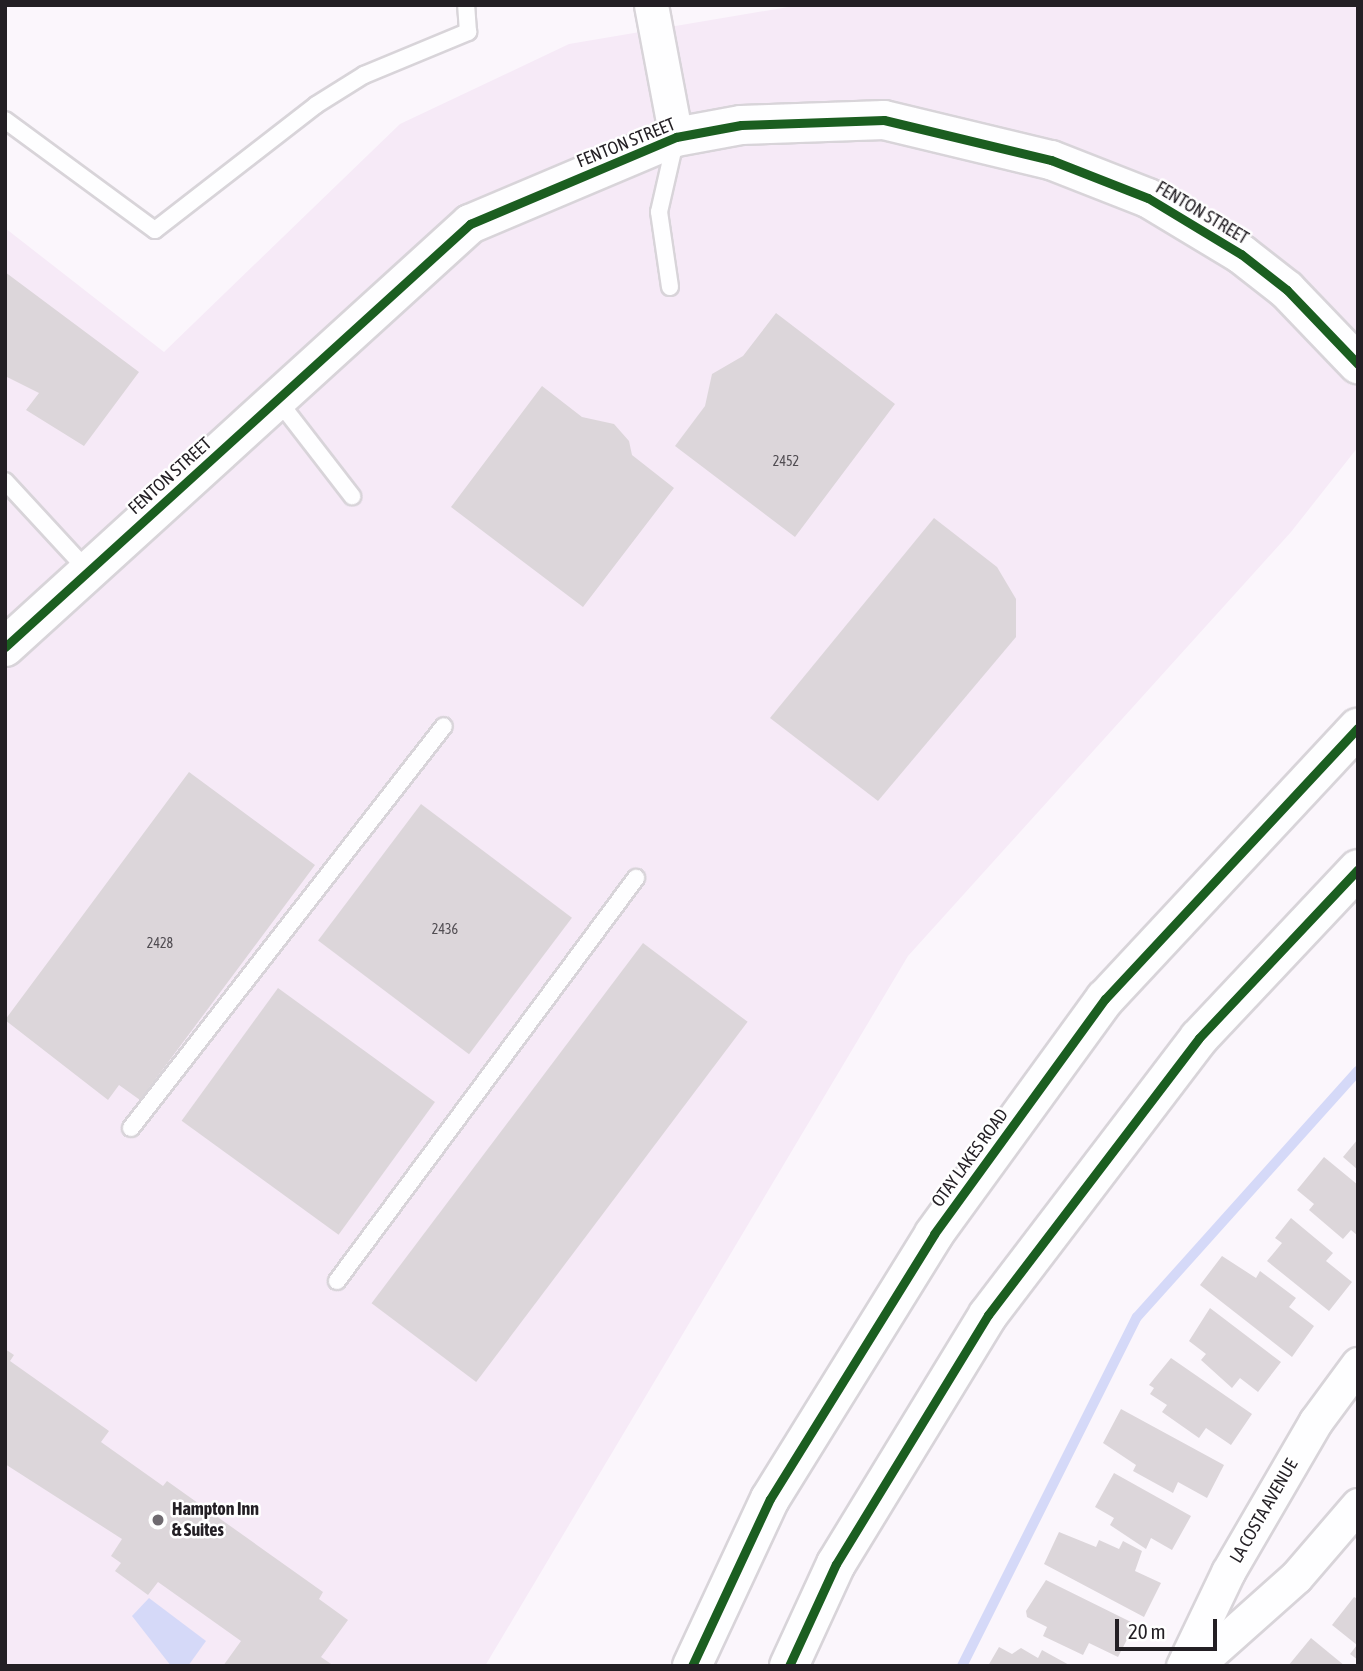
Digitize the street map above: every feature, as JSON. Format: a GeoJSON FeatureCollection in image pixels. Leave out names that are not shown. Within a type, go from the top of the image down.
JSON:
{"type":"FeatureCollection","features":[{"type":"Feature","properties":{"kind":"main road","name":"FENTON STREET"},"geometry":{"type":"LineString","coordinates":[[5,647],[470,224],[676,137],[741,125],[884,120],[1051,160],[1148,198],[1241,254],[1287,290],[1358,364]]}},
{"type":"Feature","properties":{"kind":"main road","name":"OTAY LAKES ROAD"},"geometry":{"type":"LineString","coordinates":[[692,1666],[770,1499],[934,1234],[1105,999],[1314,769],[1358,728]]}},
{"type":"Feature","properties":{"kind":"main road"},"geometry":{"type":"LineString","coordinates":[[789,1666],[836,1564],[988,1315],[1199,1038],[1358,869]]}},
{"type":"Feature","properties":{"kind":"street"},"geometry":{"type":"LineString","coordinates":[[651,5],[676,137]]}},
{"type":"Feature","properties":{"kind":"street","name":"LA COSTA AVENUE"},"geometry":{"type":"LineString","coordinates":[[1183,1666],[1228,1572],[1316,1421],[1358,1364]]}},
{"type":"Feature","properties":{"kind":"street"},"geometry":{"type":"LineString","coordinates":[[1196,1666],[1296,1577],[1358,1505]]}},
{"type":"Feature","properties":{"kind":"lane"},"geometry":{"type":"LineString","coordinates":[[5,120],[155,230],[316,105],[364,75],[468,32],[466,5]]}},
{"type":"Feature","properties":{"kind":"lane"},"geometry":{"type":"LineString","coordinates":[[670,287],[659,212],[676,137]]}},
{"type":"Feature","properties":{"kind":"lane"},"geometry":{"type":"LineString","coordinates":[[277,399],[352,496]]}},
{"type":"Feature","properties":{"kind":"lane"},"geometry":{"type":"LineString","coordinates":[[5,481],[88,571]]}},
{"type":"Feature","properties":{"kind":"lane"},"geometry":{"type":"LineString","coordinates":[[131,1128],[444,726]]}},
{"type":"Feature","properties":{"kind":"lane"},"geometry":{"type":"LineString","coordinates":[[337,1281],[636,878]]}},
{"type":"Feature","properties":{"kind":"shaded area"},"geometry":{"type":"Polygon","coordinates":[[[800,5],[1358,5],[1358,447],[1291,532],[908,956],[485,1666],[5,1666],[5,228],[164,352],[400,124],[569,44],[800,5]]]}},
{"type":"Feature","properties":{"kind":"water"},"geometry":{"type":"Polygon","coordinates":[[[149,1598],[206,1641],[188,1666],[171,1666],[132,1616],[149,1598]]]}},
{"type":"Feature","properties":{"kind":"building"},"geometry":{"type":"Polygon","coordinates":[[[5,272],[139,372],[84,446],[26,410],[39,393],[5,376],[5,272]]]}},
{"type":"Feature","properties":{"kind":"building"},"geometry":{"type":"Polygon","coordinates":[[[776,313],[895,404],[795,537],[675,446],[705,406],[712,374],[743,356],[776,313]]]}},
{"type":"Feature","properties":{"kind":"building"},"geometry":{"type":"Polygon","coordinates":[[[542,386],[582,417],[614,424],[629,441],[632,455],[674,488],[583,607],[451,507],[542,386]]]}},
{"type":"Feature","properties":{"kind":"building"},"geometry":{"type":"Polygon","coordinates":[[[934,518],[997,567],[1016,599],[1016,637],[878,801],[770,718],[934,518]]]}},
{"type":"Feature","properties":{"kind":"building"},"geometry":{"type":"Polygon","coordinates":[[[189,772],[315,865],[140,1100],[119,1085],[108,1100],[5,1020],[189,772]]]}},
{"type":"Feature","properties":{"kind":"building"},"geometry":{"type":"Polygon","coordinates":[[[421,804],[572,918],[469,1054],[318,941],[421,804]]]}},
{"type":"Feature","properties":{"kind":"building"},"geometry":{"type":"Polygon","coordinates":[[[643,943],[748,1022],[476,1382],[372,1303],[643,943]]]}},
{"type":"Feature","properties":{"kind":"building"},"geometry":{"type":"Polygon","coordinates":[[[278,988],[435,1102],[339,1235],[182,1121],[278,988]]]}},
{"type":"Feature","properties":{"kind":"building"},"geometry":{"type":"Polygon","coordinates":[[[1358,1139],[1358,1170],[1343,1157],[1358,1139]]]}},
{"type":"Feature","properties":{"kind":"building"},"geometry":{"type":"Polygon","coordinates":[[[1324,1157],[1358,1185],[1358,1236],[1351,1230],[1343,1239],[1309,1210],[1314,1204],[1297,1190],[1324,1157]]]}},
{"type":"Feature","properties":{"kind":"building"},"geometry":{"type":"Polygon","coordinates":[[[1291,1218],[1333,1253],[1326,1261],[1352,1282],[1329,1311],[1267,1261],[1282,1243],[1275,1238],[1291,1218]]]}},
{"type":"Feature","properties":{"kind":"building"},"geometry":{"type":"Polygon","coordinates":[[[1222,1256],[1256,1278],[1260,1271],[1296,1298],[1289,1307],[1314,1326],[1292,1357],[1200,1285],[1222,1256]]]}},
{"type":"Feature","properties":{"kind":"building"},"geometry":{"type":"Polygon","coordinates":[[[1210,1308],[1281,1362],[1258,1392],[1240,1378],[1232,1388],[1201,1360],[1206,1354],[1189,1341],[1210,1308]]]}},
{"type":"Feature","properties":{"kind":"building","name":"Hampton Inn & Suites"},"geometry":{"type":"Polygon","coordinates":[[[5,1349],[14,1355],[10,1361],[109,1431],[101,1442],[163,1486],[167,1481],[323,1592],[319,1599],[348,1620],[321,1657],[334,1666],[223,1666],[241,1641],[158,1582],[148,1595],[115,1571],[121,1563],[111,1556],[122,1539],[5,1464],[5,1349]]]}},
{"type":"Feature","properties":{"kind":"building"},"geometry":{"type":"Polygon","coordinates":[[[1171,1358],[1252,1414],[1231,1445],[1206,1428],[1199,1438],[1162,1412],[1167,1405],[1150,1394],[1154,1388],[1149,1385],[1171,1358]]]}},
{"type":"Feature","properties":{"kind":"building"},"geometry":{"type":"Polygon","coordinates":[[[1121,1409],[1224,1465],[1207,1498],[1178,1482],[1173,1493],[1133,1471],[1136,1465],[1103,1443],[1121,1409]]]}},
{"type":"Feature","properties":{"kind":"building"},"geometry":{"type":"Polygon","coordinates":[[[1114,1473],[1191,1516],[1172,1550],[1151,1538],[1146,1549],[1110,1525],[1114,1518],[1095,1507],[1114,1473]]]}},
{"type":"Feature","properties":{"kind":"building"},"geometry":{"type":"Polygon","coordinates":[[[1059,1532],[1096,1547],[1099,1540],[1119,1549],[1123,1541],[1142,1551],[1135,1571],[1161,1583],[1144,1617],[1044,1564],[1059,1532]]]}},
{"type":"Feature","properties":{"kind":"building"},"geometry":{"type":"Polygon","coordinates":[[[1046,1580],[1135,1624],[1118,1657],[1089,1643],[1083,1655],[1043,1636],[1047,1627],[1027,1617],[1026,1611],[1046,1580]]]}},
{"type":"Feature","properties":{"kind":"building"},"geometry":{"type":"Polygon","coordinates":[[[1354,1597],[1358,1599],[1358,1660],[1350,1654],[1357,1645],[1332,1625],[1354,1597]]]}},
{"type":"Feature","properties":{"kind":"building"},"geometry":{"type":"Polygon","coordinates":[[[1311,1638],[1345,1666],[1288,1666],[1311,1638]]]}},
{"type":"Feature","properties":{"kind":"building"},"geometry":{"type":"Polygon","coordinates":[[[999,1647],[1012,1654],[1021,1648],[1038,1658],[1042,1650],[1071,1666],[988,1666],[999,1647]]]}},
{"type":"Feature","properties":{"kind":"waterway"},"geometry":{"type":"LineString","coordinates":[[962,1666],[1137,1317],[1358,1071]]}},
{"type":"Feature","properties":{"kind":"cycle path"},"geometry":{"type":"LineString","coordinates":[[5,647],[470,224],[676,137],[741,125],[884,120],[1051,160],[1148,198],[1241,254],[1287,290],[1358,364]]}},
{"type":"Feature","properties":{"kind":"cycle path"},"geometry":{"type":"LineString","coordinates":[[692,1666],[770,1499],[934,1234],[1105,999],[1358,728]]}},
{"type":"Feature","properties":{"kind":"cycle path"},"geometry":{"type":"LineString","coordinates":[[789,1666],[836,1564],[988,1315],[1199,1038],[1358,869]]}},
{"type":"Feature","properties":{"kind":"place","name":"Hampton Inn & Suites"},"geometry":{"type":"Point","coordinates":[158,1520]}}]}
